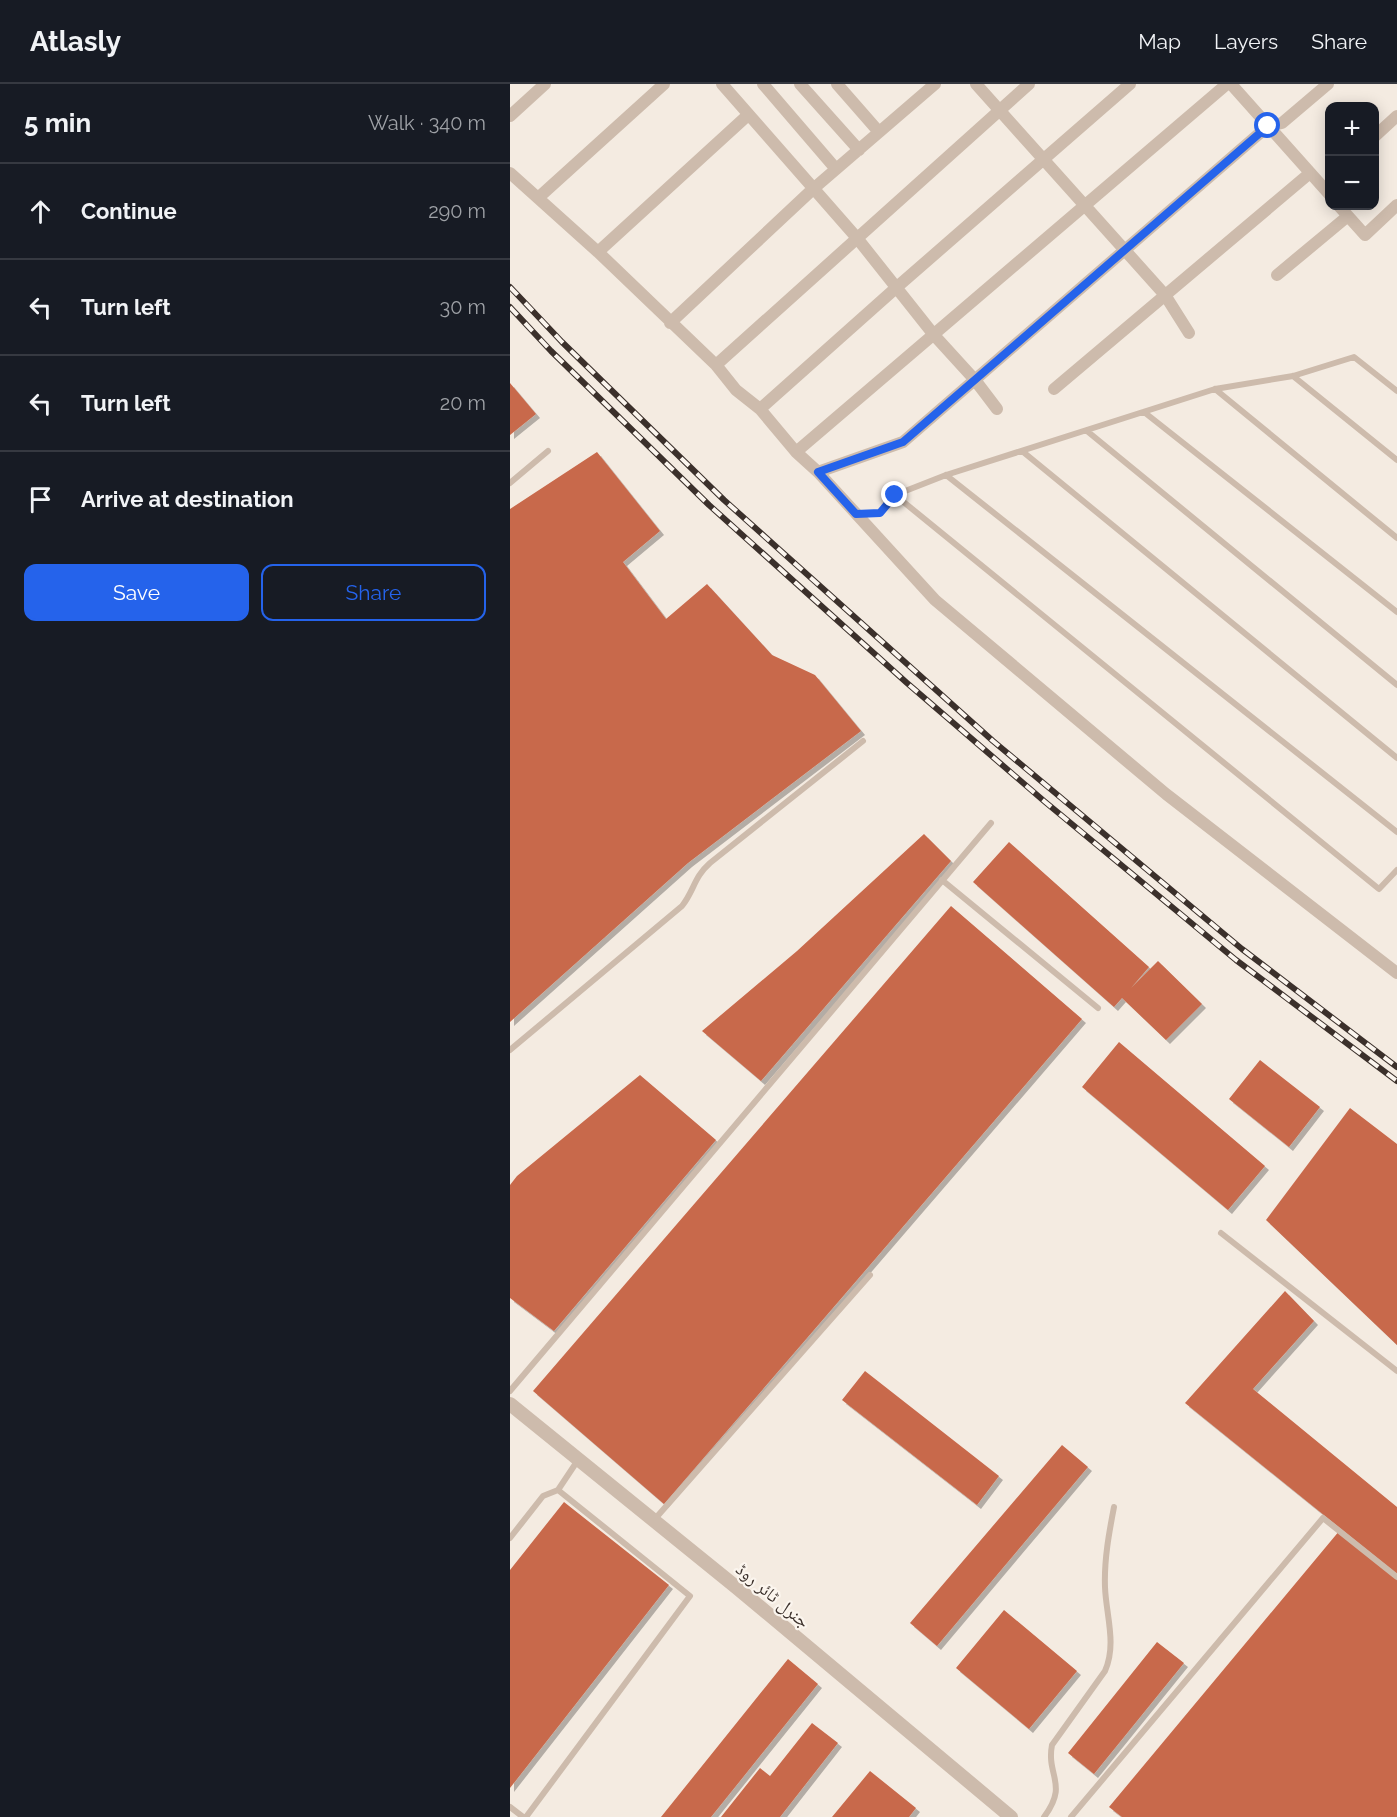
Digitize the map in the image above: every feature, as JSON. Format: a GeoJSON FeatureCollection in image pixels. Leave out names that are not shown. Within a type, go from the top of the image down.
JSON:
{"type":"FeatureCollection","features":[{"type":"Feature","properties":{"kind":"street"},"geometry":{"type":"LineString","coordinates":[[510,116],[545,84]]}},
{"type":"Feature","properties":{"kind":"street"},"geometry":{"type":"LineString","coordinates":[[538,198],[664,84]]}},
{"type":"Feature","properties":{"kind":"street"},"geometry":{"type":"LineString","coordinates":[[722,84],[857,238],[934,335],[975,380],[997,409]]}},
{"type":"Feature","properties":{"kind":"street"},"geometry":{"type":"LineString","coordinates":[[763,84],[837,169]]}},
{"type":"Feature","properties":{"kind":"street"},"geometry":{"type":"LineString","coordinates":[[800,84],[859,150]]}},
{"type":"Feature","properties":{"kind":"street"},"geometry":{"type":"LineString","coordinates":[[837,84],[879,132]]}},
{"type":"Feature","properties":{"kind":"street"},"geometry":{"type":"LineString","coordinates":[[670,323],[813,189],[935,84]]}},
{"type":"Feature","properties":{"kind":"street"},"geometry":{"type":"LineString","coordinates":[[976,84],[1165,295],[1189,333]]}},
{"type":"Feature","properties":{"kind":"street"},"geometry":{"type":"LineString","coordinates":[[716,365],[1029,84]]}},
{"type":"Feature","properties":{"kind":"street"},"geometry":{"type":"LineString","coordinates":[[760,409],[1130,84]]}},
{"type":"Feature","properties":{"kind":"street"},"geometry":{"type":"LineString","coordinates":[[796,452],[1229,84],[1310,173],[1325,185]]}},
{"type":"Feature","properties":{"kind":"street"},"geometry":{"type":"LineString","coordinates":[[818,472],[903,442],[1268,126],[1282,123],[1328,84]]}},
{"type":"Feature","properties":{"kind":"street"},"geometry":{"type":"LineString","coordinates":[[598,252],[748,115]]}},
{"type":"Feature","properties":{"kind":"street"},"geometry":{"type":"LineString","coordinates":[[1379,132],[1397,116]]}},
{"type":"Feature","properties":{"kind":"street"},"geometry":{"type":"LineString","coordinates":[[510,173],[598,252],[716,365],[736,390],[760,409],[796,452],[818,472],[934,600],[1166,794],[1397,973]]}},
{"type":"Feature","properties":{"kind":"street"},"geometry":{"type":"LineString","coordinates":[[1054,388],[1310,173]]}},
{"type":"Feature","properties":{"kind":"street"},"geometry":{"type":"LineString","coordinates":[[1343,210],[1365,235],[1397,205]]}},
{"type":"Feature","properties":{"kind":"street"},"geometry":{"type":"LineString","coordinates":[[1277,275],[1348,216]]}},
{"type":"Feature","properties":{"kind":"street","name":"جنرل ٹائر روڈ"},"geometry":{"type":"LineString","coordinates":[[510,1404],[1011,1817]]}},
{"type":"Feature","properties":{"kind":"lane"},"geometry":{"type":"LineString","coordinates":[[856,514],[880,513],[895,495],[946,475],[1215,389],[1293,376],[1354,357],[1397,391]]}},
{"type":"Feature","properties":{"kind":"lane"},"geometry":{"type":"LineString","coordinates":[[1293,376],[1397,460]]}},
{"type":"Feature","properties":{"kind":"lane"},"geometry":{"type":"LineString","coordinates":[[1215,389],[1397,538]]}},
{"type":"Feature","properties":{"kind":"lane"},"geometry":{"type":"LineString","coordinates":[[1144,412],[1397,612]]}},
{"type":"Feature","properties":{"kind":"lane"},"geometry":{"type":"LineString","coordinates":[[1087,431],[1397,684]]}},
{"type":"Feature","properties":{"kind":"lane"},"geometry":{"type":"LineString","coordinates":[[510,483],[548,451]]}},
{"type":"Feature","properties":{"kind":"lane"},"geometry":{"type":"LineString","coordinates":[[1022,451],[1397,758]]}},
{"type":"Feature","properties":{"kind":"lane"},"geometry":{"type":"LineString","coordinates":[[946,475],[1397,832]]}},
{"type":"Feature","properties":{"kind":"lane"},"geometry":{"type":"LineString","coordinates":[[895,495],[1379,889],[1397,870]]}},
{"type":"Feature","properties":{"kind":"lane"},"geometry":{"type":"LineString","coordinates":[[510,1050],[682,906],[688,899],[700,872],[710,863],[863,741]]}},
{"type":"Feature","properties":{"kind":"lane"},"geometry":{"type":"LineString","coordinates":[[510,1391],[991,823]]}},
{"type":"Feature","properties":{"kind":"lane"},"geometry":{"type":"LineString","coordinates":[[942,880],[1098,1008]]}},
{"type":"Feature","properties":{"kind":"lane"},"geometry":{"type":"LineString","coordinates":[[1221,1233],[1397,1371]]}},
{"type":"Feature","properties":{"kind":"lane"},"geometry":{"type":"LineString","coordinates":[[654,1521],[870,1275]]}},
{"type":"Feature","properties":{"kind":"lane"},"geometry":{"type":"LineString","coordinates":[[510,1538],[543,1496],[558,1490],[578,1459]]}},
{"type":"Feature","properties":{"kind":"lane"},"geometry":{"type":"LineString","coordinates":[[510,1807],[524,1817],[690,1596],[558,1490]]}},
{"type":"Feature","properties":{"kind":"lane"},"geometry":{"type":"LineString","coordinates":[[1044,1817],[1053,1805],[1057,1794],[1050,1753],[1052,1744],[1105,1671],[1109,1661],[1111,1648],[1106,1576],[1108,1542],[1114,1507]]}},
{"type":"Feature","properties":{"kind":"lane"},"geometry":{"type":"LineString","coordinates":[[1071,1817],[1323,1518],[1397,1577]]}},
{"type":"Feature","properties":{"kind":"building"},"geometry":{"type":"Polygon","coordinates":[[[510,383],[536,414],[510,435],[510,383]]]}},
{"type":"Feature","properties":{"kind":"building"},"geometry":{"type":"Polygon","coordinates":[[[597,452],[660,531],[623,562],[666,619],[707,584],[772,655],[815,675],[861,731],[688,863],[510,1022],[510,509],[597,452]]]}},
{"type":"Feature","properties":{"kind":"building"},"geometry":{"type":"Polygon","coordinates":[[[924,834],[951,861],[761,1081],[702,1031],[797,951],[924,834]]]}},
{"type":"Feature","properties":{"kind":"building"},"geometry":{"type":"Polygon","coordinates":[[[1009,842],[1149,967],[1131,988],[1158,961],[1202,1004],[1166,1040],[1122,998],[1114,1007],[973,882],[1009,842]]]}},
{"type":"Feature","properties":{"kind":"building"},"geometry":{"type":"Polygon","coordinates":[[[951,906],[1082,1019],[664,1504],[533,1391],[951,906]]]}},
{"type":"Feature","properties":{"kind":"building"},"geometry":{"type":"Polygon","coordinates":[[[1119,1042],[1265,1166],[1228,1210],[1082,1087],[1119,1042]]]}},
{"type":"Feature","properties":{"kind":"building"},"geometry":{"type":"Polygon","coordinates":[[[1260,1060],[1320,1107],[1289,1147],[1229,1099],[1260,1060]]]}},
{"type":"Feature","properties":{"kind":"building"},"geometry":{"type":"Polygon","coordinates":[[[640,1075],[716,1140],[554,1331],[510,1298],[510,1185],[517,1176],[640,1075]]]}},
{"type":"Feature","properties":{"kind":"building"},"geometry":{"type":"Polygon","coordinates":[[[1350,1108],[1397,1144],[1397,1345],[1266,1220],[1350,1108]]]}},
{"type":"Feature","properties":{"kind":"building"},"geometry":{"type":"Polygon","coordinates":[[[1285,1291],[1314,1321],[1253,1389],[1397,1507],[1397,1574],[1185,1403],[1285,1291]]]}},
{"type":"Feature","properties":{"kind":"building"},"geometry":{"type":"Polygon","coordinates":[[[865,1371],[999,1476],[977,1505],[842,1400],[865,1371]]]}},
{"type":"Feature","properties":{"kind":"building"},"geometry":{"type":"Polygon","coordinates":[[[1062,1445],[1088,1467],[937,1646],[910,1623],[1062,1445]]]}},
{"type":"Feature","properties":{"kind":"building"},"geometry":{"type":"Polygon","coordinates":[[[564,1502],[669,1585],[510,1788],[510,1570],[564,1502]]]}},
{"type":"Feature","properties":{"kind":"building"},"geometry":{"type":"Polygon","coordinates":[[[1340,1530],[1397,1577],[1397,1817],[1122,1817],[1109,1807],[1340,1530]]]}},
{"type":"Feature","properties":{"kind":"building"},"geometry":{"type":"Polygon","coordinates":[[[1004,1610],[1077,1671],[1029,1729],[956,1668],[1004,1610]]]}},
{"type":"Feature","properties":{"kind":"building"},"geometry":{"type":"Polygon","coordinates":[[[1157,1642],[1184,1663],[1094,1774],[1068,1753],[1157,1642]]]}},
{"type":"Feature","properties":{"kind":"building"},"geometry":{"type":"Polygon","coordinates":[[[788,1659],[818,1684],[711,1817],[661,1817],[788,1659]]]}},
{"type":"Feature","properties":{"kind":"building"},"geometry":{"type":"Polygon","coordinates":[[[812,1723],[838,1743],[780,1817],[721,1817],[760,1768],[770,1776],[812,1723]]]}},
{"type":"Feature","properties":{"kind":"building"},"geometry":{"type":"Polygon","coordinates":[[[870,1771],[916,1808],[909,1817],[832,1817],[870,1771]]]}},
{"type":"Feature","properties":{"kind":"railway"},"geometry":{"type":"LineString","coordinates":[[510,287],[562,342],[724,500],[993,741],[1242,949],[1397,1067]]}},
{"type":"Feature","properties":{"kind":"railway"},"geometry":{"type":"LineString","coordinates":[[510,307],[551,351],[709,505],[907,683],[1044,801],[1236,960],[1397,1081]]}},
{"type":"Feature","properties":{"kind":"route"},"geometry":{"type":"LineString","coordinates":[[895,495],[880,513],[856,514],[818,472],[903,442],[1268,126]]}}]}
